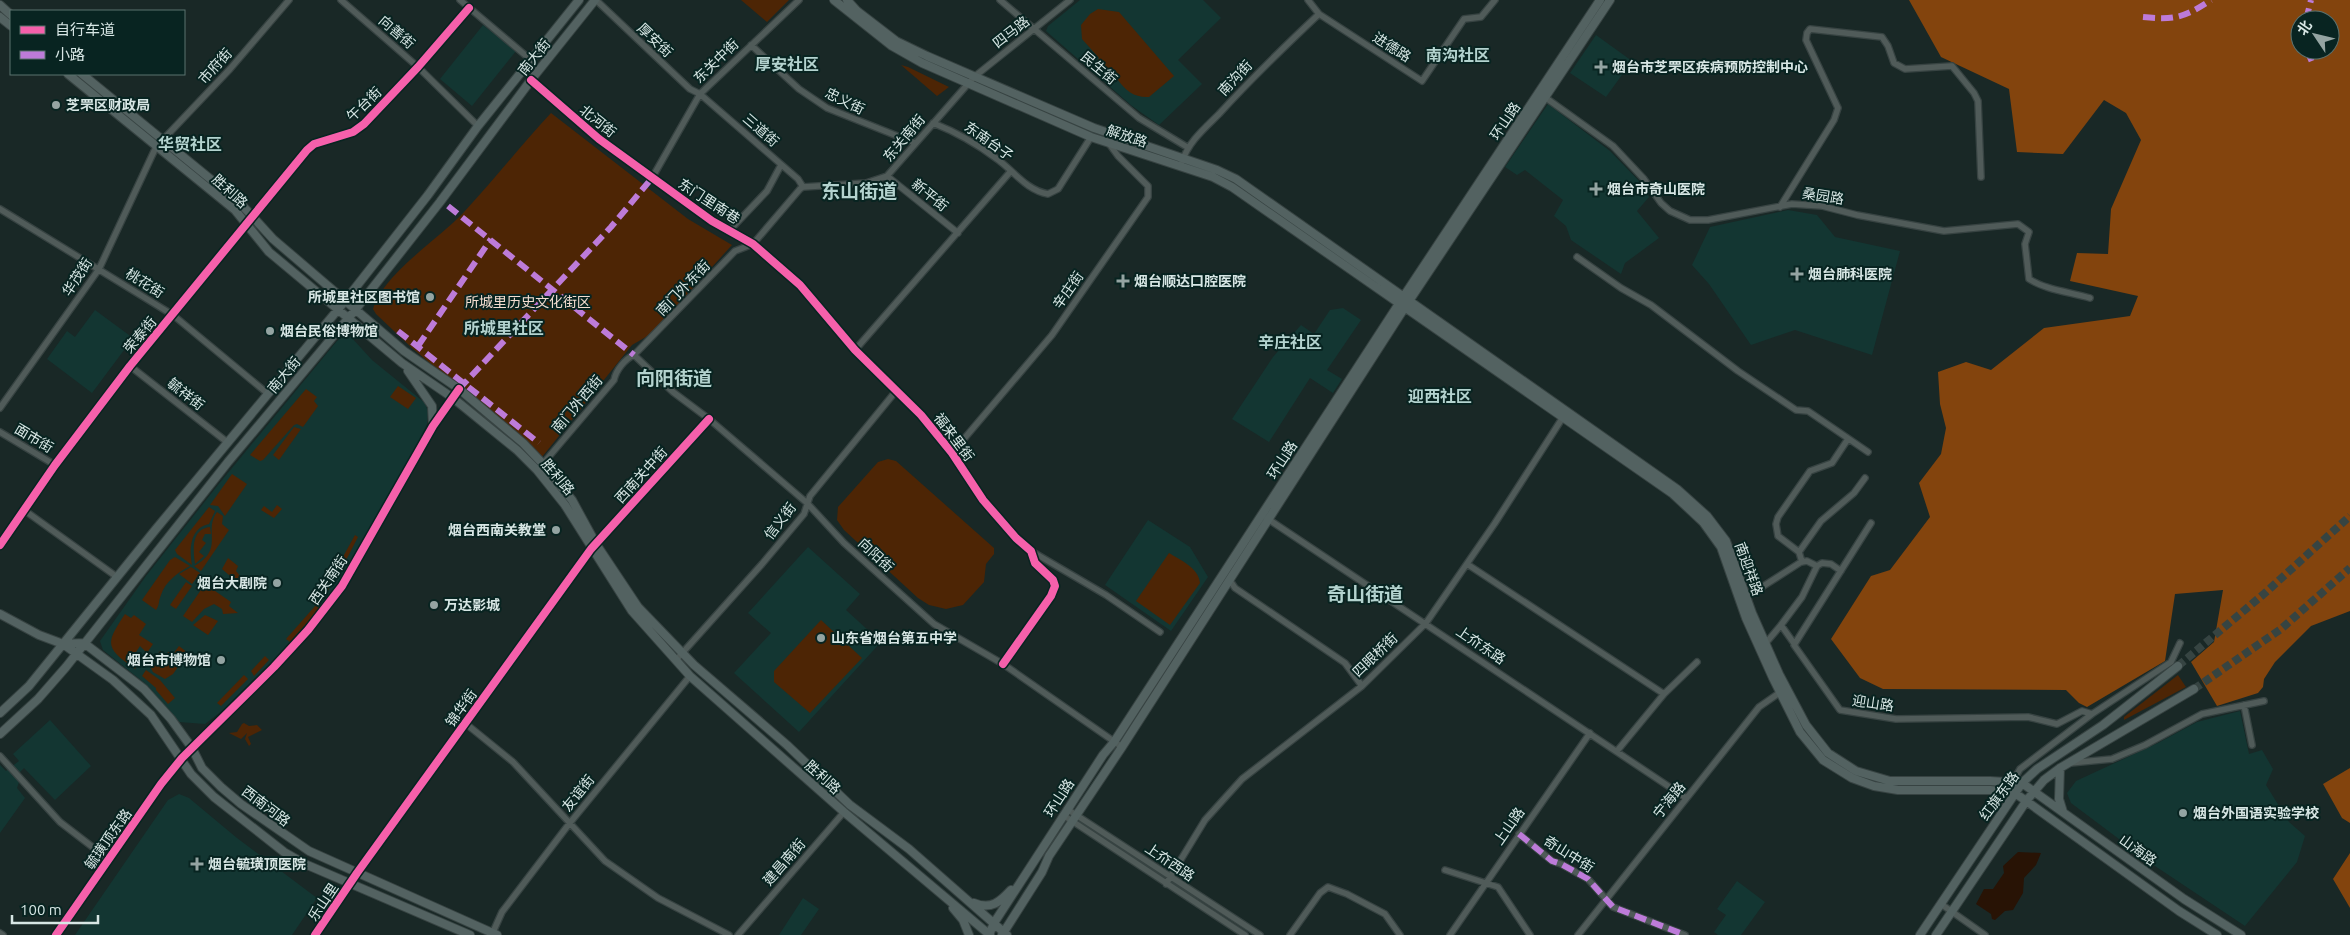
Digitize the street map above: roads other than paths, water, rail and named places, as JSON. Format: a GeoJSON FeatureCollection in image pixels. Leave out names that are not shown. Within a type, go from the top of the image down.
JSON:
{"type":"FeatureCollection","features":[{"type":"Feature","properties":{"kind":"main road","name":"南大街"},"geometry":{"type":"LineString","coordinates":[[0,713],[29,686],[267,393],[346,301],[428,195],[478,126],[579,0]]}},
{"type":"Feature","properties":{"kind":"main road","name":"南大街"},"geometry":{"type":"LineString","coordinates":[[0,734],[38,699],[234,455],[356,309],[440,202],[531,80],[596,0]]}},
{"type":"Feature","properties":{"kind":"main road","name":"解放路"},"geometry":{"type":"LineString","coordinates":[[834,0],[892,46],[922,63],[1110,144],[1182,163]]}},
{"type":"Feature","properties":{"kind":"main road","name":"解放路"},"geometry":{"type":"LineString","coordinates":[[847,0],[857,11],[896,41],[974,76],[1182,163],[1232,187],[1405,302]]}},
{"type":"Feature","properties":{"kind":"main road","name":"环山路"},"geometry":{"type":"LineString","coordinates":[[1004,934],[1075,818],[1600,0]]}},
{"type":"Feature","properties":{"kind":"main road","name":"环山路"},"geometry":{"type":"LineString","coordinates":[[990,935],[994,923],[1065,812],[1102,755],[1114,742],[1261,514],[1546,98],[1610,0]]}},
{"type":"Feature","properties":{"kind":"main road"},"geometry":{"type":"LineString","coordinates":[[0,5],[10,14]]}},
{"type":"Feature","properties":{"kind":"main road"},"geometry":{"type":"LineString","coordinates":[[0,17],[10,25]]}},
{"type":"Feature","properties":{"kind":"main road","name":"胜利路"},"geometry":{"type":"LineString","coordinates":[[69,75],[272,239],[404,350],[459,389],[523,443],[544,464],[572,500],[594,546],[632,611],[690,676],[844,812],[990,935]]}},
{"type":"Feature","properties":{"kind":"main road","name":"胜利路"},"geometry":{"type":"LineString","coordinates":[[83,75],[241,204],[269,252],[402,363],[453,398],[517,450],[537,470],[565,505],[638,607],[682,652],[788,745],[850,805],[909,849],[994,923],[1004,934]]}},
{"type":"Feature","properties":{"kind":"main road","name":"南迎祥路"},"geometry":{"type":"LineString","coordinates":[[1405,302],[1565,413],[1673,494],[1703,522],[1721,546],[1800,732],[1811,748],[1823,760],[1852,778],[1874,786],[1898,790],[1990,790],[2015,793]]}},
{"type":"Feature","properties":{"kind":"main road"},"geometry":{"type":"LineString","coordinates":[[402,363],[429,398],[434,412],[433,426]]}},
{"type":"Feature","properties":{"kind":"main road","name":"南迎祥路"},"geometry":{"type":"LineString","coordinates":[[1743,600],[1765,644],[1783,691],[1817,741],[1828,753],[1856,771],[1890,781],[1990,780],[2022,783]]}},
{"type":"Feature","properties":{"kind":"main road","name":"西南河路"},"geometry":{"type":"LineString","coordinates":[[0,614],[77,652],[113,680],[151,714],[192,774],[214,797],[271,842],[304,864],[350,882],[470,935]]}},
{"type":"Feature","properties":{"kind":"main road","name":"西南河路"},"geometry":{"type":"LineString","coordinates":[[63,644],[84,643],[144,689],[171,719],[192,748],[202,768],[240,804],[303,848],[494,934]]}},
{"type":"Feature","properties":{"kind":"main road","name":"红旗东路"},"geometry":{"type":"LineString","coordinates":[[1920,935],[2022,783],[2037,769],[2103,726],[2178,666]]}},
{"type":"Feature","properties":{"kind":"main road","name":"红旗东路"},"geometry":{"type":"LineString","coordinates":[[1936,935],[2034,790],[2060,768],[2194,689]]}},
{"type":"Feature","properties":{"kind":"main road"},"geometry":{"type":"LineString","coordinates":[[2060,768],[2059,799],[2063,812]]}},
{"type":"Feature","properties":{"kind":"main road","name":"山海路"},"geometry":{"type":"LineString","coordinates":[[2022,783],[2184,900],[2241,935]]}},
{"type":"Feature","properties":{"kind":"main road","name":"山海路"},"geometry":{"type":"LineString","coordinates":[[2015,793],[2179,911],[2217,935]]}},
{"type":"Feature","properties":{"kind":"main road","name":"建昌南街"},"geometry":{"type":"LineString","coordinates":[[844,812],[850,805]]}},
{"type":"Feature","properties":{"kind":"main road"},"geometry":{"type":"LineString","coordinates":[[966,899],[982,906],[994,905],[1002,900],[1028,872]]}},
{"type":"Feature","properties":{"kind":"main road"},"geometry":{"type":"LineString","coordinates":[[943,895],[963,920],[969,935]]}},
{"type":"Feature","properties":{"kind":"street","name":"市府街"},"geometry":{"type":"LineString","coordinates":[[156,147],[230,69],[289,0]]}},
{"type":"Feature","properties":{"kind":"street","name":"向善街"},"geometry":{"type":"LineString","coordinates":[[341,0],[418,67],[478,126]]}},
{"type":"Feature","properties":{"kind":"street"},"geometry":{"type":"LineString","coordinates":[[460,0],[531,60]]}},
{"type":"Feature","properties":{"kind":"street","name":"厚安街"},"geometry":{"type":"LineString","coordinates":[[596,0],[690,89],[700,94]]}},
{"type":"Feature","properties":{"kind":"street","name":"东关中街"},"geometry":{"type":"LineString","coordinates":[[652,178],[700,94],[799,0]]}},
{"type":"Feature","properties":{"kind":"street","name":"民生街"},"geometry":{"type":"LineString","coordinates":[[1000,0],[1139,118],[1187,147]]}},
{"type":"Feature","properties":{"kind":"street","name":"四马路"},"geometry":{"type":"LineString","coordinates":[[968,84],[974,76],[1035,30],[1070,0]]}},
{"type":"Feature","properties":{"kind":"street","name":"进德路"},"geometry":{"type":"LineString","coordinates":[[1308,0],[1319,14],[1422,82],[1464,19],[1481,17],[1495,0]]}},
{"type":"Feature","properties":{"kind":"street","name":"午台街"},"geometry":{"type":"LineString","coordinates":[[250,221],[307,150],[314,144],[353,132],[418,67],[468,8]]}},
{"type":"Feature","properties":{"kind":"street","name":"南沟街"},"geometry":{"type":"LineString","coordinates":[[1182,163],[1187,147],[1262,68],[1319,14]]}},
{"type":"Feature","properties":{"kind":"street"},"geometry":{"type":"LineString","coordinates":[[1780,206],[1834,120],[1838,108],[1806,40],[1810,29],[1882,37],[1888,46],[1894,63],[1905,70],[1952,66],[1974,93],[1978,101],[1981,177]]}},
{"type":"Feature","properties":{"kind":"street","name":"忠义街"},"geometry":{"type":"LineString","coordinates":[[751,45],[799,88],[827,108],[915,143]]}},
{"type":"Feature","properties":{"kind":"street","name":"北河街"},"geometry":{"type":"LineString","coordinates":[[531,80],[599,139],[652,178]]}},
{"type":"Feature","properties":{"kind":"street","name":"东关南街"},"geometry":{"type":"LineString","coordinates":[[803,186],[866,183],[887,176],[968,84]]}},
{"type":"Feature","properties":{"kind":"street","name":"三道街"},"geometry":{"type":"LineString","coordinates":[[700,94],[782,165],[803,186]]}},
{"type":"Feature","properties":{"kind":"street","name":"桑园路"},"geometry":{"type":"LineString","coordinates":[[1546,98],[1613,146],[1644,179],[1661,202],[1680,217],[1690,220],[1708,220],[1792,204],[1822,206],[1857,215],[1944,231],[2018,224],[2029,232],[2025,244],[2029,279],[2040,286],[2053,287],[2090,298]]}},
{"type":"Feature","properties":{"kind":"street","name":"东南台子"},"geometry":{"type":"LineString","coordinates":[[855,350],[1011,171],[999,160],[956,132],[933,123]]}},
{"type":"Feature","properties":{"kind":"street"},"geometry":{"type":"LineString","coordinates":[[1110,144],[1113,135]]}},
{"type":"Feature","properties":{"kind":"street"},"geometry":{"type":"LineString","coordinates":[[1011,171],[1034,190],[1048,194],[1053,192],[1092,137]]}},
{"type":"Feature","properties":{"kind":"street","name":"辛庄街"},"geometry":{"type":"LineString","coordinates":[[952,453],[1052,335],[1148,197],[1148,186],[1118,156],[1110,144]]}},
{"type":"Feature","properties":{"kind":"street","name":"华茂街"},"geometry":{"type":"LineString","coordinates":[[0,408],[99,268],[156,147]]}},
{"type":"Feature","properties":{"kind":"street"},"geometry":{"type":"LineString","coordinates":[[730,230],[767,190],[782,165]]}},
{"type":"Feature","properties":{"kind":"street","name":"新平街"},"geometry":{"type":"LineString","coordinates":[[887,176],[958,233]]}},
{"type":"Feature","properties":{"kind":"street","name":"东门里南巷"},"geometry":{"type":"LineString","coordinates":[[652,178],[712,221],[753,244]]}},
{"type":"Feature","properties":{"kind":"street"},"geometry":{"type":"LineString","coordinates":[[753,244],[803,186]]}},
{"type":"Feature","properties":{"kind":"street","name":"桃花街"},"geometry":{"type":"LineString","coordinates":[[0,209],[173,315],[267,393]]}},
{"type":"Feature","properties":{"kind":"street","name":"荣泰街"},"geometry":{"type":"LineString","coordinates":[[0,545],[55,465],[130,366],[250,221]]}},
{"type":"Feature","properties":{"kind":"street","name":"福来里街"},"geometry":{"type":"LineString","coordinates":[[753,244],[800,285],[855,350],[921,415],[952,453],[983,500],[1016,538],[1031,551],[1098,590],[1160,632]]}},
{"type":"Feature","properties":{"kind":"street","name":"南门外东街"},"geometry":{"type":"LineString","coordinates":[[634,355],[735,251],[753,244]]}},
{"type":"Feature","properties":{"kind":"street"},"geometry":{"type":"LineString","coordinates":[[1577,257],[1621,288],[1651,305],[1738,371],[1796,410],[1808,411],[1868,452]]}},
{"type":"Feature","properties":{"kind":"street","name":"向阳街"},"geometry":{"type":"LineString","coordinates":[[634,355],[673,392],[709,419],[807,503],[844,542],[934,624],[1003,664],[1122,747]]}},
{"type":"Feature","properties":{"kind":"street","name":"南门外西街"},"geometry":{"type":"LineString","coordinates":[[537,470],[614,380],[615,375],[627,358],[634,355]]}},
{"type":"Feature","properties":{"kind":"street","name":"毓祥街"},"geometry":{"type":"LineString","coordinates":[[130,366],[227,442]]}},
{"type":"Feature","properties":{"kind":"street","name":"西关南街"},"geometry":{"type":"LineString","coordinates":[[182,758],[274,667],[308,630],[342,586],[433,426],[459,389]]}},
{"type":"Feature","properties":{"kind":"street","name":"信义街"},"geometry":{"type":"LineString","coordinates":[[676,660],[804,514],[810,496],[839,458],[896,391]]}},
{"type":"Feature","properties":{"kind":"street","name":"四眼桥街"},"geometry":{"type":"LineString","coordinates":[[1166,884],[1205,820],[1242,779],[1362,686],[1426,623],[1467,564],[1565,413]]}},
{"type":"Feature","properties":{"kind":"street","name":"西南关中街"},"geometry":{"type":"LineString","coordinates":[[594,546],[709,419]]}},
{"type":"Feature","properties":{"kind":"street","name":"面市街"},"geometry":{"type":"LineString","coordinates":[[0,432],[55,465]]}},
{"type":"Feature","properties":{"kind":"street"},"geometry":{"type":"LineString","coordinates":[[1802,562],[1799,552],[1778,536],[1776,524],[1778,517],[1810,471],[1832,462],[1848,439]]}},
{"type":"Feature","properties":{"kind":"street"},"geometry":{"type":"LineString","coordinates":[[1799,552],[1821,521],[1854,493],[1865,478]]}},
{"type":"Feature","properties":{"kind":"street"},"geometry":{"type":"LineString","coordinates":[[24,510],[117,577]]}},
{"type":"Feature","properties":{"kind":"street","name":"上夼东路"},"geometry":{"type":"LineString","coordinates":[[1261,514],[1686,798]]}},
{"type":"Feature","properties":{"kind":"street","name":"迎山路"},"geometry":{"type":"LineString","coordinates":[[1871,523],[1794,645],[1840,710],[1896,719],[2028,717],[2057,724],[2082,711],[2092,714]]}},
{"type":"Feature","properties":{"kind":"street","name":"锦华街"},"geometry":{"type":"LineString","coordinates":[[350,882],[594,546]]}},
{"type":"Feature","properties":{"kind":"street","name":"福来里街"},"geometry":{"type":"LineString","coordinates":[[1003,664],[1054,589],[1053,580],[1035,563],[1031,551]]}},
{"type":"Feature","properties":{"kind":"street"},"geometry":{"type":"LineString","coordinates":[[1743,600],[1802,562],[1807,561],[1816,566]]}},
{"type":"Feature","properties":{"kind":"street"},"geometry":{"type":"LineString","coordinates":[[1765,644],[1802,597],[1816,566],[1822,563],[1831,564],[1841,571]]}},
{"type":"Feature","properties":{"kind":"street"},"geometry":{"type":"LineString","coordinates":[[1467,564],[1664,694]]}},
{"type":"Feature","properties":{"kind":"street"},"geometry":{"type":"LineString","coordinates":[[1231,577],[1230,582],[1235,588],[1345,663],[1362,686]]}},
{"type":"Feature","properties":{"kind":"street"},"geometry":{"type":"LineString","coordinates":[[1781,625],[1793,642]]}},
{"type":"Feature","properties":{"kind":"street"},"geometry":{"type":"LineString","coordinates":[[2022,783],[2017,780],[2016,776],[2020,769],[2092,714],[2171,662],[2180,643]]}},
{"type":"Feature","properties":{"kind":"street"},"geometry":{"type":"LineString","coordinates":[[1617,751],[1664,694],[1697,662]]}},
{"type":"Feature","properties":{"kind":"street","name":"友谊街"},"geometry":{"type":"LineString","coordinates":[[494,934],[502,912],[569,824],[690,676]]}},
{"type":"Feature","properties":{"kind":"street","name":"宁海路"},"geometry":{"type":"LineString","coordinates":[[1578,935],[1759,707],[1783,691]]}},
{"type":"Feature","properties":{"kind":"street"},"geometry":{"type":"LineString","coordinates":[[2068,763],[2112,759],[2202,714],[2264,701]]}},
{"type":"Feature","properties":{"kind":"street"},"geometry":{"type":"LineString","coordinates":[[2244,705],[2252,745]]}},
{"type":"Feature","properties":{"kind":"street"},"geometry":{"type":"LineString","coordinates":[[466,723],[513,762],[605,861],[649,893],[729,935]]}},
{"type":"Feature","properties":{"kind":"street","name":"上山路"},"geometry":{"type":"LineString","coordinates":[[1450,935],[1590,733]]}},
{"type":"Feature","properties":{"kind":"street"},"geometry":{"type":"LineString","coordinates":[[0,756],[60,822],[103,857],[104,860],[81,892],[76,906]]}},
{"type":"Feature","properties":{"kind":"street","name":"毓璜顶东路"},"geometry":{"type":"LineString","coordinates":[[56,935],[161,784],[182,758]]}},
{"type":"Feature","properties":{"kind":"street","name":"建昌南街"},"geometry":{"type":"LineString","coordinates":[[738,935],[844,812]]}},
{"type":"Feature","properties":{"kind":"street","name":"上夼西路"},"geometry":{"type":"LineString","coordinates":[[1065,812],[1260,935]]}},
{"type":"Feature","properties":{"kind":"street","name":"上夼西路"},"geometry":{"type":"LineString","coordinates":[[1075,818],[1166,884],[1245,935]]}},
{"type":"Feature","properties":{"kind":"street","name":"奇山中街"},"geometry":{"type":"LineString","coordinates":[[1519,834],[1552,861],[1588,879],[1613,907],[1685,935]]}},
{"type":"Feature","properties":{"kind":"street"},"geometry":{"type":"LineString","coordinates":[[1445,870],[1498,887],[1530,935]]}},
{"type":"Feature","properties":{"kind":"street","name":"乐山里"},"geometry":{"type":"LineString","coordinates":[[316,935],[350,882]]}},
{"type":"Feature","properties":{"kind":"street"},"geometry":{"type":"LineString","coordinates":[[1290,935],[1320,893],[1328,887],[1347,894],[1385,914],[1400,935]]}},
{"type":"Feature","properties":{"kind":"street"},"geometry":{"type":"LineString","coordinates":[[1941,904],[1985,935]]}},
{"type":"Feature","properties":{"kind":"tunnel"},"geometry":{"type":"LineString","coordinates":[[2178,666],[2265,593],[2350,516]]}},
{"type":"Feature","properties":{"kind":"tunnel"},"geometry":{"type":"LineString","coordinates":[[2194,689],[2281,629],[2350,568]]}},
{"type":"Feature","properties":{"kind":"place","name":"烟台市芝罘区疾病预防控制中心"},"geometry":{"type":"Point","coordinates":[1601,67]}},
{"type":"Feature","properties":{"kind":"place","name":"芝罘区财政局"},"geometry":{"type":"Point","coordinates":[56,105]}},
{"type":"Feature","properties":{"kind":"place","name":"烟台市奇山医院"},"geometry":{"type":"Point","coordinates":[1596,189]}},
{"type":"Feature","properties":{"kind":"place","name":"烟台肺科医院"},"geometry":{"type":"Point","coordinates":[1797,274]}},
{"type":"Feature","properties":{"kind":"place","name":"烟台顺达口腔医院"},"geometry":{"type":"Point","coordinates":[1123,281]}},
{"type":"Feature","properties":{"kind":"place","name":"所城里社区图书馆"},"geometry":{"type":"Point","coordinates":[430,297]}},
{"type":"Feature","properties":{"kind":"place","name":"烟台民俗博物馆"},"geometry":{"type":"Point","coordinates":[270,331]}},
{"type":"Feature","properties":{"kind":"place","name":"烟台西南关教堂"},"geometry":{"type":"Point","coordinates":[556,530]}},
{"type":"Feature","properties":{"kind":"place","name":"烟台大剧院"},"geometry":{"type":"Point","coordinates":[277,583]}},
{"type":"Feature","properties":{"kind":"place","name":"万达影城"},"geometry":{"type":"Point","coordinates":[434,605]}},
{"type":"Feature","properties":{"kind":"place","name":"山东省烟台第五中学"},"geometry":{"type":"Point","coordinates":[821,638]}},
{"type":"Feature","properties":{"kind":"place","name":"烟台市博物馆"},"geometry":{"type":"Point","coordinates":[221,660]}},
{"type":"Feature","properties":{"kind":"place","name":"烟台外国语实验学校"},"geometry":{"type":"Point","coordinates":[2183,813]}},
{"type":"Feature","properties":{"kind":"place","name":"烟台毓璜顶医院"},"geometry":{"type":"Point","coordinates":[197,864]}},
{"type":"Feature","properties":{"kind":"district","name":"南沟社区"},"geometry":{"type":"Point","coordinates":[1458,55]}},
{"type":"Feature","properties":{"kind":"district","name":"厚安社区"},"geometry":{"type":"Point","coordinates":[787,64]}},
{"type":"Feature","properties":{"kind":"district","name":"华贸社区"},"geometry":{"type":"Point","coordinates":[190,144]}},
{"type":"Feature","properties":{"kind":"district","name":"东山街道"},"geometry":{"type":"Point","coordinates":[859,191]}},
{"type":"Feature","properties":{"kind":"district","name":"所城里社区"},"geometry":{"type":"Point","coordinates":[504,328]}},
{"type":"Feature","properties":{"kind":"district","name":"辛庄社区"},"geometry":{"type":"Point","coordinates":[1290,342]}},
{"type":"Feature","properties":{"kind":"district","name":"向阳街道"},"geometry":{"type":"Point","coordinates":[674,378]}},
{"type":"Feature","properties":{"kind":"district","name":"迎西社区"},"geometry":{"type":"Point","coordinates":[1440,396]}},
{"type":"Feature","properties":{"kind":"district","name":"奇山街道"},"geometry":{"type":"Point","coordinates":[1365,594]}},
{"type":"Feature","properties":{"kind":"park label","name":"所城里历史文化街区"},"geometry":{"type":"Point","coordinates":[528,302]}}]}
